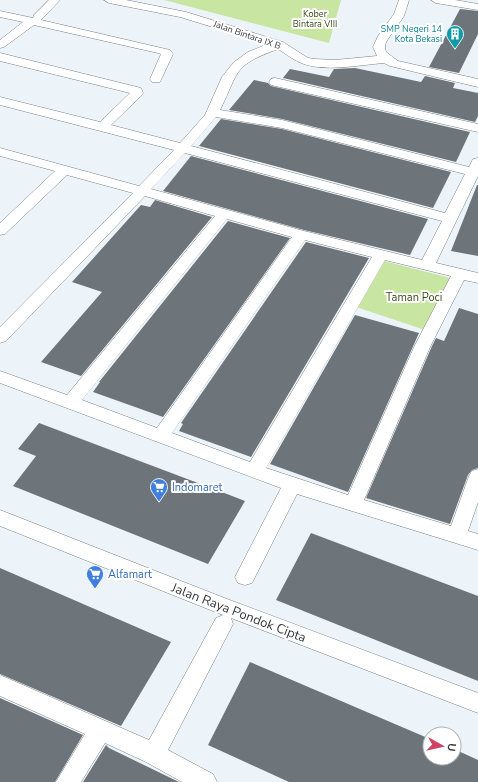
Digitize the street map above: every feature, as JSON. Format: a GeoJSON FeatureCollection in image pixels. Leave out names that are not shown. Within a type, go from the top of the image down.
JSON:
{"type":"FeatureCollection","features":[{"type":"Feature","properties":{"kind":"street"},"geometry":{"type":"LineString","coordinates":[[0,45],[35,19],[56,0]]}},
{"type":"Feature","properties":{"kind":"street","name":"Jalan Bintara IX B"},"geometry":{"type":"LineString","coordinates":[[109,0],[182,14],[279,44],[304,60],[335,64],[384,59]]}},
{"type":"Feature","properties":{"kind":"street"},"geometry":{"type":"LineString","coordinates":[[404,0],[398,17],[381,37],[378,48],[384,59],[394,64],[478,83]]}},
{"type":"Feature","properties":{"kind":"street"},"geometry":{"type":"LineString","coordinates":[[436,0],[478,7]]}},
{"type":"Feature","properties":{"kind":"street"},"geometry":{"type":"LineString","coordinates":[[0,14],[35,19],[162,50],[166,52],[166,54],[156,79]]}},
{"type":"Feature","properties":{"kind":"street"},"geometry":{"type":"LineString","coordinates":[[0,338],[143,191],[213,113],[231,72],[238,64],[243,60],[279,44]]}},
{"type":"Feature","properties":{"kind":"street"},"geometry":{"type":"LineString","coordinates":[[0,57],[137,91],[137,93],[103,126]]}},
{"type":"Feature","properties":{"kind":"street"},"geometry":{"type":"LineString","coordinates":[[275,82],[478,128]]}},
{"type":"Feature","properties":{"kind":"street"},"geometry":{"type":"LineString","coordinates":[[0,100],[450,219]]}},
{"type":"Feature","properties":{"kind":"street"},"geometry":{"type":"LineString","coordinates":[[213,113],[288,125],[476,167],[427,265]]}},
{"type":"Feature","properties":{"kind":"street"},"geometry":{"type":"LineString","coordinates":[[0,152],[301,235],[478,278]]}},
{"type":"Feature","properties":{"kind":"street"},"geometry":{"type":"LineString","coordinates":[[0,231],[64,170]]}},
{"type":"Feature","properties":{"kind":"street"},"geometry":{"type":"LineString","coordinates":[[71,402],[224,214]]}},
{"type":"Feature","properties":{"kind":"street"},"geometry":{"type":"LineString","coordinates":[[160,437],[301,235]]}},
{"type":"Feature","properties":{"kind":"street"},"geometry":{"type":"LineString","coordinates":[[255,470],[381,254]]}},
{"type":"Feature","properties":{"kind":"street"},"geometry":{"type":"LineString","coordinates":[[353,504],[423,345],[460,273]]}},
{"type":"Feature","properties":{"kind":"street"},"geometry":{"type":"LineString","coordinates":[[0,377],[71,402],[160,437],[292,484],[478,542]]}},
{"type":"Feature","properties":{"kind":"street"},"geometry":{"type":"LineString","coordinates":[[457,535],[478,476]]}},
{"type":"Feature","properties":{"kind":"street"},"geometry":{"type":"LineString","coordinates":[[245,577],[292,484]]}},
{"type":"Feature","properties":{"kind":"street","name":"Jalan Raya Pondok Cipta"},"geometry":{"type":"LineString","coordinates":[[0,518],[220,605],[478,703]]}},
{"type":"Feature","properties":{"kind":"street"},"geometry":{"type":"LineString","coordinates":[[154,754],[224,624]]}},
{"type":"Feature","properties":{"kind":"street"},"geometry":{"type":"LineString","coordinates":[[0,686],[154,754],[204,782]]}},
{"type":"Feature","properties":{"kind":"street"},"geometry":{"type":"LineString","coordinates":[[68,782],[100,730]]}},
{"type":"Feature","properties":{"kind":"green space","name":"Kober Bintara VIII"},"geometry":{"type":"Polygon","coordinates":[[[164,0],[341,0],[329,43],[164,0]]]}},
{"type":"Feature","properties":{"kind":"green space","name":"Taman Poci"},"geometry":{"type":"Polygon","coordinates":[[[384,261],[454,279],[428,331],[356,307],[384,261]]]}},
{"type":"Feature","properties":{"kind":"building"},"geometry":{"type":"Polygon","coordinates":[[[460,9],[478,11],[478,34],[459,73],[429,67],[460,9]]]}},
{"type":"Feature","properties":{"kind":"building"},"geometry":{"type":"Polygon","coordinates":[[[355,68],[421,82],[425,76],[455,83],[453,88],[478,93],[478,116],[475,122],[283,78],[290,69],[329,77],[334,69],[355,68]]]}},
{"type":"Feature","properties":{"kind":"building"},"geometry":{"type":"Polygon","coordinates":[[[254,80],[268,83],[271,86],[470,132],[456,162],[282,119],[229,110],[254,80]]]}},
{"type":"Feature","properties":{"kind":"building"},"geometry":{"type":"Polygon","coordinates":[[[221,119],[282,129],[451,172],[433,208],[199,146],[221,119]]]}},
{"type":"Feature","properties":{"kind":"building"},"geometry":{"type":"Polygon","coordinates":[[[191,156],[428,219],[410,255],[304,230],[163,191],[191,156]]]}},
{"type":"Feature","properties":{"kind":"building"},"geometry":{"type":"Polygon","coordinates":[[[478,185],[478,256],[451,251],[478,185]]]}},
{"type":"Feature","properties":{"kind":"building"},"geometry":{"type":"Polygon","coordinates":[[[155,200],[212,217],[81,376],[41,362],[102,292],[72,282],[141,205],[150,207],[155,200]]]}},
{"type":"Feature","properties":{"kind":"building"},"geometry":{"type":"Polygon","coordinates":[[[228,221],[290,238],[163,417],[93,392],[99,382],[228,221]]]}},
{"type":"Feature","properties":{"kind":"building"},"geometry":{"type":"Polygon","coordinates":[[[306,242],[369,258],[251,457],[179,431],[183,424],[181,423],[306,242]]]}},
{"type":"Feature","properties":{"kind":"building"},"geometry":{"type":"Polygon","coordinates":[[[459,308],[478,314],[478,468],[472,470],[468,475],[450,524],[366,498],[432,346],[436,338],[444,341],[459,308]]]}},
{"type":"Feature","properties":{"kind":"building"},"geometry":{"type":"Polygon","coordinates":[[[355,315],[419,333],[348,492],[270,464],[355,315]]]}},
{"type":"Feature","properties":{"kind":"building"},"geometry":{"type":"Polygon","coordinates":[[[39,423],[245,501],[208,564],[13,486],[36,456],[18,449],[39,423]]]}},
{"type":"Feature","properties":{"kind":"building"},"geometry":{"type":"Polygon","coordinates":[[[311,533],[478,596],[478,681],[276,600],[311,533]]]}},
{"type":"Feature","properties":{"kind":"building"},"geometry":{"type":"Polygon","coordinates":[[[0,568],[171,642],[121,726],[0,674],[0,568]]]}},
{"type":"Feature","properties":{"kind":"building"},"geometry":{"type":"Polygon","coordinates":[[[250,662],[422,736],[422,766],[462,766],[462,753],[478,760],[478,782],[289,782],[208,745],[250,662]]]}},
{"type":"Feature","properties":{"kind":"building"},"geometry":{"type":"Polygon","coordinates":[[[0,698],[83,735],[55,782],[0,782],[0,698]]]}},
{"type":"Feature","properties":{"kind":"building"},"geometry":{"type":"Polygon","coordinates":[[[106,745],[109,748],[179,782],[83,782],[106,745]]]}},
{"type":"Feature","properties":{"kind":"place","name":"SMP Negeri 14 Kota Bekasi"},"geometry":{"type":"Point","coordinates":[455,49]}},
{"type":"Feature","properties":{"kind":"place","name":"Indomaret"},"geometry":{"type":"Point","coordinates":[159,502]}},
{"type":"Feature","properties":{"kind":"place","name":"Alfamart"},"geometry":{"type":"Point","coordinates":[95,589]}}]}
